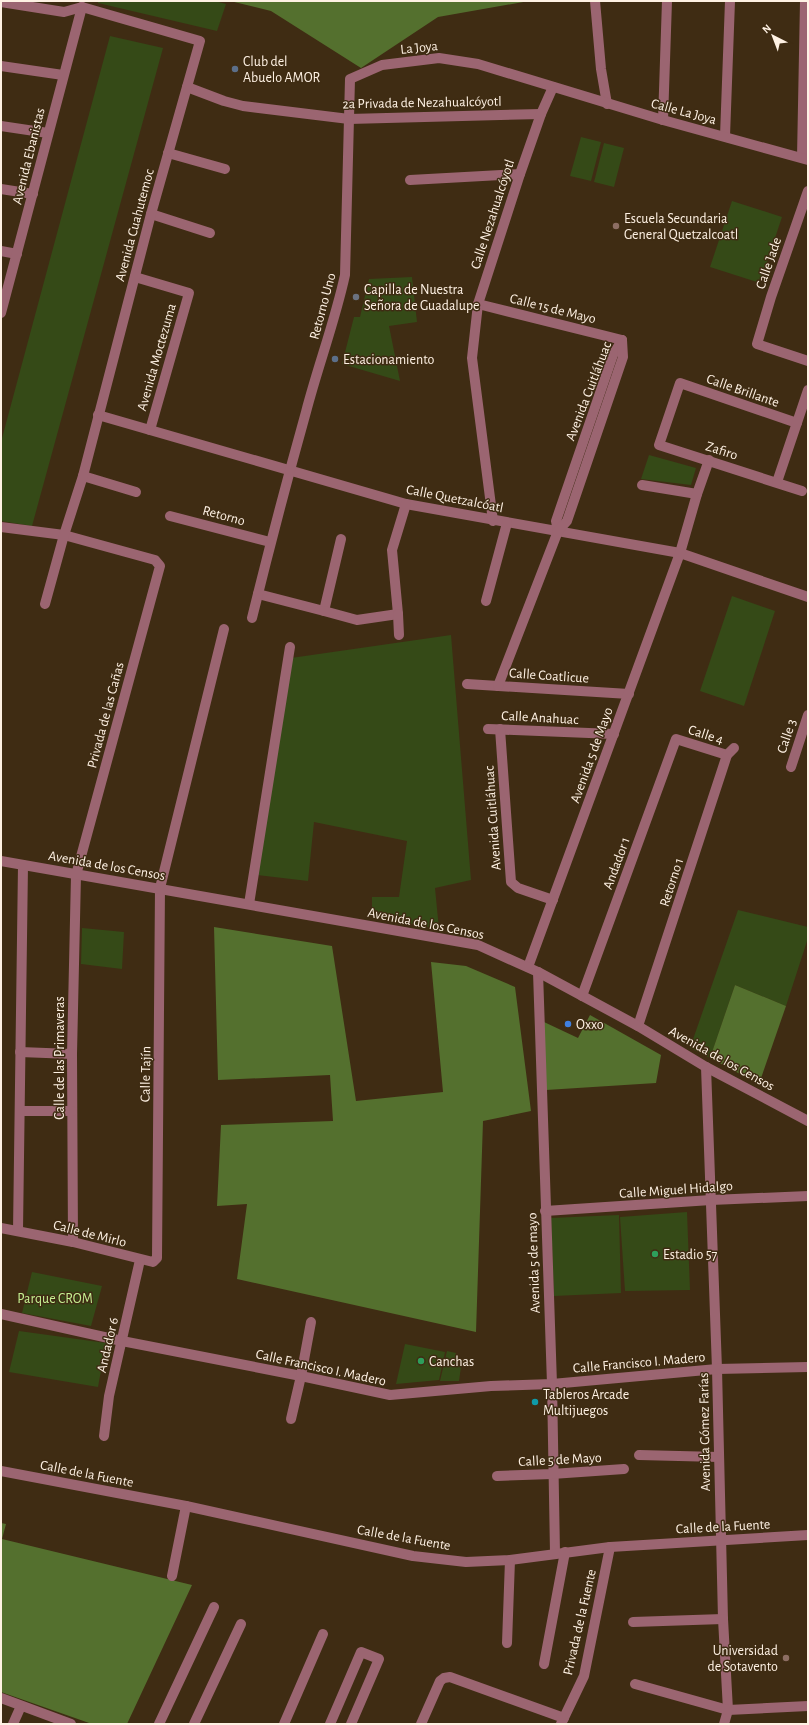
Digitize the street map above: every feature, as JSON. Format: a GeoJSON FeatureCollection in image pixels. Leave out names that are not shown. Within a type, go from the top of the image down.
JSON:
{"type":"FeatureCollection","features":[{"type":"Feature","properties":{"kind":"street"},"geometry":{"type":"LineString","coordinates":[[595,1],[601,69],[607,104]]}},
{"type":"Feature","properties":{"kind":"street"},"geometry":{"type":"LineString","coordinates":[[663,120],[668,1]]}},
{"type":"Feature","properties":{"kind":"street"},"geometry":{"type":"LineString","coordinates":[[725,136],[730,1]]}},
{"type":"Feature","properties":{"kind":"street"},"geometry":{"type":"LineString","coordinates":[[805,1],[805,158]]}},
{"type":"Feature","properties":{"kind":"street"},"geometry":{"type":"LineString","coordinates":[[1,2],[64,12],[82,7]]}},
{"type":"Feature","properties":{"kind":"street","name":"Avenida Ebanistas"},"geometry":{"type":"LineString","coordinates":[[1,313],[82,7]]}},
{"type":"Feature","properties":{"kind":"street","name":"Avenida Cuahutemoc"},"geometry":{"type":"LineString","coordinates":[[45,604],[64,535],[83,476],[151,214],[200,41],[82,7]]}},
{"type":"Feature","properties":{"kind":"street","name":"La Joya"},"geometry":{"type":"LineString","coordinates":[[349,119],[350,79],[382,65],[439,58],[478,64],[553,87]]}},
{"type":"Feature","properties":{"kind":"street"},"geometry":{"type":"LineString","coordinates":[[1,66],[63,75]]}},
{"type":"Feature","properties":{"kind":"street","name":"2a Privada de Nezahualcóyotl"},"geometry":{"type":"LineString","coordinates":[[188,87],[224,101],[243,106],[349,119],[541,114]]}},
{"type":"Feature","properties":{"kind":"street","name":"Calle La Joya"},"geometry":{"type":"LineString","coordinates":[[553,87],[663,120],[805,158]]}},
{"type":"Feature","properties":{"kind":"street","name":"Calle Nezahualcóyotl"},"geometry":{"type":"LineString","coordinates":[[493,521],[472,358],[478,304],[520,174],[541,114],[553,87]]}},
{"type":"Feature","properties":{"kind":"street","name":"Retorno Uno"},"geometry":{"type":"LineString","coordinates":[[291,471],[306,412],[338,306],[345,275],[349,119]]}},
{"type":"Feature","properties":{"kind":"street"},"geometry":{"type":"LineString","coordinates":[[1,126],[48,133]]}},
{"type":"Feature","properties":{"kind":"street"},"geometry":{"type":"LineString","coordinates":[[168,153],[226,169]]}},
{"type":"Feature","properties":{"kind":"street"},"geometry":{"type":"LineString","coordinates":[[410,180],[520,174]]}},
{"type":"Feature","properties":{"kind":"street"},"geometry":{"type":"LineString","coordinates":[[1,190],[33,194]]}},
{"type":"Feature","properties":{"kind":"street","name":"Calle Jade"},"geometry":{"type":"LineString","coordinates":[[808,191],[771,297],[757,344],[808,361]]}},
{"type":"Feature","properties":{"kind":"street"},"geometry":{"type":"LineString","coordinates":[[151,214],[210,232]]}},
{"type":"Feature","properties":{"kind":"street"},"geometry":{"type":"LineString","coordinates":[[1,251],[17,254]]}},
{"type":"Feature","properties":{"kind":"street","name":"Avenida Moctezuma"},"geometry":{"type":"LineString","coordinates":[[135,277],[189,292],[150,430]]}},
{"type":"Feature","properties":{"kind":"street","name":"Calle 15 de Mayo"},"geometry":{"type":"LineString","coordinates":[[478,304],[622,340]]}},
{"type":"Feature","properties":{"kind":"street","name":"Avenida Cuitláhuac"},"geometry":{"type":"LineString","coordinates":[[498,686],[558,531],[566,521],[621,364],[623,357],[622,340]]}},
{"type":"Feature","properties":{"kind":"street","name":"Calle Brillante"},"geometry":{"type":"LineString","coordinates":[[659,445],[680,383],[797,423]]}},
{"type":"Feature","properties":{"kind":"street"},"geometry":{"type":"LineString","coordinates":[[777,482],[808,390]]}},
{"type":"Feature","properties":{"kind":"street","name":"Calle Quetzalcóatl"},"geometry":{"type":"LineString","coordinates":[[98,415],[406,504],[493,521],[680,553],[808,597]]}},
{"type":"Feature","properties":{"kind":"street","name":"Zafiro"},"geometry":{"type":"LineString","coordinates":[[659,445],[802,491]]}},
{"type":"Feature","properties":{"kind":"street"},"geometry":{"type":"LineString","coordinates":[[680,553],[697,494],[709,460]]}},
{"type":"Feature","properties":{"kind":"street"},"geometry":{"type":"LineString","coordinates":[[252,618],[270,542],[291,471]]}},
{"type":"Feature","properties":{"kind":"street"},"geometry":{"type":"LineString","coordinates":[[83,476],[136,492]]}},
{"type":"Feature","properties":{"kind":"street"},"geometry":{"type":"LineString","coordinates":[[642,485],[697,494]]}},
{"type":"Feature","properties":{"kind":"street"},"geometry":{"type":"LineString","coordinates":[[399,635],[392,550],[406,504]]}},
{"type":"Feature","properties":{"kind":"street","name":"Retorno"},"geometry":{"type":"LineString","coordinates":[[170,516],[270,542]]}},
{"type":"Feature","properties":{"kind":"street"},"geometry":{"type":"LineString","coordinates":[[486,601],[507,523]]}},
{"type":"Feature","properties":{"kind":"street"},"geometry":{"type":"LineString","coordinates":[[1,527],[64,535]]}},
{"type":"Feature","properties":{"kind":"street","name":"Privada de las Cañas"},"geometry":{"type":"LineString","coordinates":[[64,535],[156,560],[160,566],[76,875]]}},
{"type":"Feature","properties":{"kind":"street"},"geometry":{"type":"LineString","coordinates":[[324,611],[341,539]]}},
{"type":"Feature","properties":{"kind":"street","name":"Avenida 5 de Mayo"},"geometry":{"type":"LineString","coordinates":[[528,967],[680,553]]}},
{"type":"Feature","properties":{"kind":"street"},"geometry":{"type":"LineString","coordinates":[[258,594],[357,620],[398,614]]}},
{"type":"Feature","properties":{"kind":"street","name":"Calle Tajín"},"geometry":{"type":"LineString","coordinates":[[156,1260],[160,888],[224,629]]}},
{"type":"Feature","properties":{"kind":"street"},"geometry":{"type":"LineString","coordinates":[[249,904],[290,647]]}},
{"type":"Feature","properties":{"kind":"street","name":"Calle Coatlicue"},"geometry":{"type":"LineString","coordinates":[[467,684],[629,694]]}},
{"type":"Feature","properties":{"kind":"street","name":"Calle 3"},"geometry":{"type":"LineString","coordinates":[[791,767],[808,715]]}},
{"type":"Feature","properties":{"kind":"street","name":"Calle Anahuac"},"geometry":{"type":"LineString","coordinates":[[488,729],[614,734]]}},
{"type":"Feature","properties":{"kind":"street","name":"Avenida Cuitláhuac"},"geometry":{"type":"LineString","coordinates":[[500,729],[511,882],[518,888],[553,900]]}},
{"type":"Feature","properties":{"kind":"street","name":"Calle 4"},"geometry":{"type":"LineString","coordinates":[[676,739],[731,752]]}},
{"type":"Feature","properties":{"kind":"street","name":"Andador 1"},"geometry":{"type":"LineString","coordinates":[[582,996],[676,739]]}},
{"type":"Feature","properties":{"kind":"street","name":"Retorno 1"},"geometry":{"type":"LineString","coordinates":[[638,1026],[731,752]]}},
{"type":"Feature","properties":{"kind":"street","name":"Avenida de los Censos"},"geometry":{"type":"LineString","coordinates":[[1,861],[478,945],[538,972],[638,1026],[706,1067],[808,1121]]}},
{"type":"Feature","properties":{"kind":"street"},"geometry":{"type":"LineString","coordinates":[[18,1231],[23,865]]}},
{"type":"Feature","properties":{"kind":"street","name":"Calle de las Primaveras"},"geometry":{"type":"LineString","coordinates":[[73,1242],[72,1054],[76,875]]}},
{"type":"Feature","properties":{"kind":"street","name":"Avenida 5 de mayo"},"geometry":{"type":"LineString","coordinates":[[538,972],[552,1384],[552,1474],[555,1553]]}},
{"type":"Feature","properties":{"kind":"street"},"geometry":{"type":"LineString","coordinates":[[20,1052],[72,1054]]}},
{"type":"Feature","properties":{"kind":"street","name":"Avenida Gómez Farías"},"geometry":{"type":"LineString","coordinates":[[706,1067],[717,1369],[723,1618],[728,1710],[724,1724]]}},
{"type":"Feature","properties":{"kind":"street"},"geometry":{"type":"LineString","coordinates":[[20,1111],[72,1111]]}},
{"type":"Feature","properties":{"kind":"street","name":"Calle Miguel Hidalgo"},"geometry":{"type":"LineString","coordinates":[[545,1211],[711,1200],[808,1196]]}},
{"type":"Feature","properties":{"kind":"street","name":"Calle de Mirlo"},"geometry":{"type":"LineString","coordinates":[[1,1228],[73,1242],[140,1260],[153,1262],[156,1260]]}},
{"type":"Feature","properties":{"kind":"street","name":"Andador 6"},"geometry":{"type":"LineString","coordinates":[[104,1436],[109,1396],[140,1260]]}},
{"type":"Feature","properties":{"kind":"street","name":"Calle Francisco I. Madero"},"geometry":{"type":"LineString","coordinates":[[1,1314],[122,1341],[390,1395],[491,1386],[552,1384],[717,1369],[808,1367]]}},
{"type":"Feature","properties":{"kind":"street"},"geometry":{"type":"LineString","coordinates":[[291,1419],[311,1322]]}},
{"type":"Feature","properties":{"kind":"street"},"geometry":{"type":"LineString","coordinates":[[639,1455],[719,1457]]}},
{"type":"Feature","properties":{"kind":"street","name":"Calle 5 de Mayo"},"geometry":{"type":"LineString","coordinates":[[497,1476],[624,1469]]}},
{"type":"Feature","properties":{"kind":"street","name":"Calle de la Fuente"},"geometry":{"type":"LineString","coordinates":[[1,1470],[186,1506],[413,1556],[466,1562],[510,1560],[610,1547],[808,1535]]}},
{"type":"Feature","properties":{"kind":"street"},"geometry":{"type":"LineString","coordinates":[[172,1576],[186,1506]]}},
{"type":"Feature","properties":{"kind":"street","name":"Privada de la Fuente"},"geometry":{"type":"LineString","coordinates":[[562,1721],[584,1676],[610,1547]]}},
{"type":"Feature","properties":{"kind":"street"},"geometry":{"type":"LineString","coordinates":[[544,1664],[565,1552]]}},
{"type":"Feature","properties":{"kind":"street"},"geometry":{"type":"LineString","coordinates":[[507,1643],[510,1560]]}},
{"type":"Feature","properties":{"kind":"street"},"geometry":{"type":"LineString","coordinates":[[159,1724],[214,1607]]}},
{"type":"Feature","properties":{"kind":"street"},"geometry":{"type":"LineString","coordinates":[[633,1622],[723,1618]]}},
{"type":"Feature","properties":{"kind":"street"},"geometry":{"type":"LineString","coordinates":[[194,1724],[240,1624]]}},
{"type":"Feature","properties":{"kind":"street"},"geometry":{"type":"LineString","coordinates":[[284,1724],[323,1634]]}},
{"type":"Feature","properties":{"kind":"street"},"geometry":{"type":"LineString","coordinates":[[330,1724],[361,1652],[379,1659],[351,1724]]}},
{"type":"Feature","properties":{"kind":"street"},"geometry":{"type":"LineString","coordinates":[[421,1724],[440,1681],[444,1678],[450,1677],[562,1721]]}},
{"type":"Feature","properties":{"kind":"street"},"geometry":{"type":"LineString","coordinates":[[635,1684],[728,1710],[808,1706]]}},
{"type":"Feature","properties":{"kind":"street"},"geometry":{"type":"LineString","coordinates":[[1,1698],[71,1724]]}},
{"type":"Feature","properties":{"kind":"street"},"geometry":{"type":"LineString","coordinates":[[13,1724],[21,1706]]}},
{"type":"Feature","properties":{"kind":"green space"},"geometry":{"type":"Polygon","coordinates":[[[98,1],[215,1],[226,4],[217,31],[98,3],[98,1]]]}},
{"type":"Feature","properties":{"kind":"green space"},"geometry":{"type":"Polygon","coordinates":[[[230,1],[529,1],[438,17],[361,68],[271,11],[230,1]]]}},
{"type":"Feature","properties":{"kind":"green space"},"geometry":{"type":"Polygon","coordinates":[[[110,36],[163,48],[32,526],[1,521],[1,442],[110,36]]]}},
{"type":"Feature","properties":{"kind":"green space"},"geometry":{"type":"Polygon","coordinates":[[[581,137],[601,142],[591,181],[570,176],[581,137]]]}},
{"type":"Feature","properties":{"kind":"green space"},"geometry":{"type":"Polygon","coordinates":[[[604,143],[624,148],[614,187],[594,182],[604,143]]]}},
{"type":"Feature","properties":{"kind":"green space"},"geometry":{"type":"Polygon","coordinates":[[[732,201],[782,217],[760,283],[710,267],[732,201]]]}},
{"type":"Feature","properties":{"kind":"green space"},"geometry":{"type":"Polygon","coordinates":[[[412,277],[417,322],[389,326],[400,381],[342,364],[354,317],[360,317],[369,279],[412,277]]]}},
{"type":"Feature","properties":{"kind":"green space"},"geometry":{"type":"Polygon","coordinates":[[[649,455],[696,468],[691,485],[641,479],[649,455]]]}},
{"type":"Feature","properties":{"kind":"green space"},"geometry":{"type":"Polygon","coordinates":[[[732,596],[775,611],[744,706],[700,691],[732,596]]]}},
{"type":"Feature","properties":{"kind":"green space"},"geometry":{"type":"Polygon","coordinates":[[[451,635],[471,880],[435,888],[439,929],[372,917],[372,897],[399,897],[407,841],[314,822],[308,881],[257,875],[291,658],[451,635]]]}},
{"type":"Feature","properties":{"kind":"green space"},"geometry":{"type":"Polygon","coordinates":[[[738,910],[808,927],[808,938],[786,1006],[735,985],[710,1058],[690,1048],[738,910]]]}},
{"type":"Feature","properties":{"kind":"green space"},"geometry":{"type":"Polygon","coordinates":[[[214,927],[332,946],[356,1101],[443,1092],[431,962],[466,966],[515,987],[531,1111],[483,1121],[476,1332],[237,1279],[247,1204],[217,1206],[221,1125],[333,1121],[330,1075],[218,1080],[214,927]]]}},
{"type":"Feature","properties":{"kind":"green space"},"geometry":{"type":"Polygon","coordinates":[[[82,928],[124,932],[122,969],[81,964],[82,928]]]}},
{"type":"Feature","properties":{"kind":"green space"},"geometry":{"type":"Polygon","coordinates":[[[735,985],[786,1006],[759,1084],[710,1058],[735,985]]]}},
{"type":"Feature","properties":{"kind":"green space"},"geometry":{"type":"Polygon","coordinates":[[[590,1015],[661,1055],[656,1083],[546,1090],[544,1022],[578,1038],[590,1015]]]}},
{"type":"Feature","properties":{"kind":"green space","name":"Estadio 57"},"geometry":{"type":"Polygon","coordinates":[[[687,1212],[690,1290],[625,1291],[620,1217],[687,1212]]]}},
{"type":"Feature","properties":{"kind":"green space"},"geometry":{"type":"Polygon","coordinates":[[[619,1215],[621,1293],[554,1296],[551,1218],[619,1215]]]}},
{"type":"Feature","properties":{"kind":"green space","name":"Parque CROM"},"geometry":{"type":"Polygon","coordinates":[[[32,1272],[102,1286],[91,1326],[22,1313],[32,1272]]]}},
{"type":"Feature","properties":{"kind":"green space"},"geometry":{"type":"Polygon","coordinates":[[[19,1331],[106,1343],[98,1387],[9,1372],[19,1331]]]}},
{"type":"Feature","properties":{"kind":"green space","name":"Canchas"},"geometry":{"type":"Polygon","coordinates":[[[405,1344],[445,1352],[439,1380],[396,1384],[405,1344]]]}},
{"type":"Feature","properties":{"kind":"green space"},"geometry":{"type":"Polygon","coordinates":[[[447,1351],[456,1353],[455,1358],[462,1360],[459,1381],[440,1381],[447,1351]]]}},
{"type":"Feature","properties":{"kind":"green space"},"geometry":{"type":"Polygon","coordinates":[[[1,1523],[6,1524],[2,1539],[192,1585],[127,1724],[92,1724],[1,1692],[1,1523]]]}},
{"type":"Feature","properties":{"kind":"place","name":"Club del Abuelo AMOR"},"geometry":{"type":"Point","coordinates":[235,69]}},
{"type":"Feature","properties":{"kind":"place","name":"Escuela Secundaria General Quetzalcoatl"},"geometry":{"type":"Point","coordinates":[616,226]}},
{"type":"Feature","properties":{"kind":"place","name":"Capilla de Nuestra Señora de Guadalupe"},"geometry":{"type":"Point","coordinates":[356,297]}},
{"type":"Feature","properties":{"kind":"place","name":"Estacionamiento"},"geometry":{"type":"Point","coordinates":[335,359]}},
{"type":"Feature","properties":{"kind":"place","name":"Oxxo"},"geometry":{"type":"Point","coordinates":[568,1024]}},
{"type":"Feature","properties":{"kind":"place","name":"Estadio 57"},"geometry":{"type":"Point","coordinates":[655,1254]}},
{"type":"Feature","properties":{"kind":"place","name":"Canchas"},"geometry":{"type":"Point","coordinates":[421,1361]}},
{"type":"Feature","properties":{"kind":"place","name":"Tableros Arcade Multijuegos"},"geometry":{"type":"Point","coordinates":[535,1402]}},
{"type":"Feature","properties":{"kind":"place","name":"Universidad de Sotavento"},"geometry":{"type":"Point","coordinates":[786,1658]}}]}
